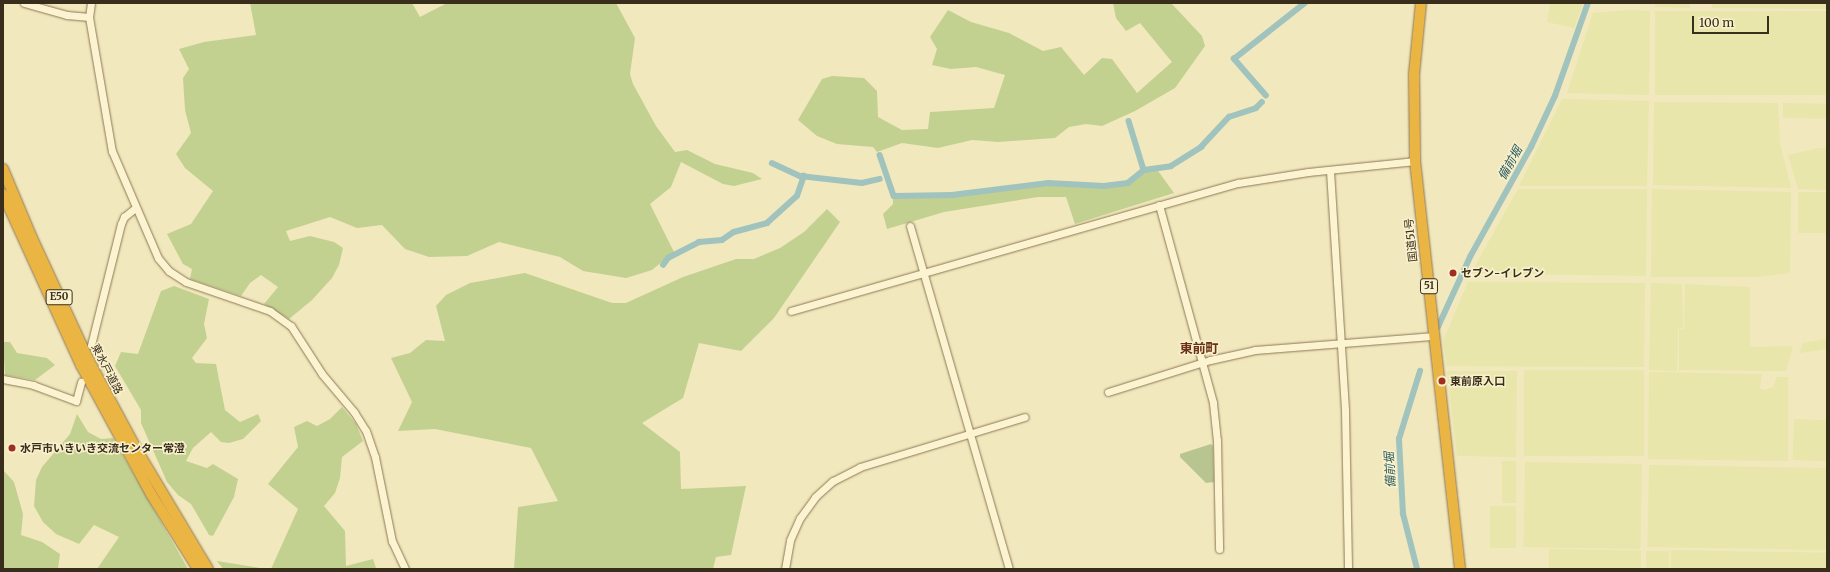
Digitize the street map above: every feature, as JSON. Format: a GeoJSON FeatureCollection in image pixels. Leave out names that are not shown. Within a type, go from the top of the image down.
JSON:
{"type":"FeatureCollection","features":[{"type":"Feature","properties":{"kind":"highway","name":"国道51号"},"geometry":{"type":"LineString","coordinates":[[1420,3],[1414,74],[1415,161],[1460,569]]}},
{"type":"Feature","properties":{"kind":"highway","name":"東水戸道路"},"geometry":{"type":"LineString","coordinates":[[3,169],[41,259],[118,425]]}},
{"type":"Feature","properties":{"kind":"highway","name":"東水戸道路"},"geometry":{"type":"LineString","coordinates":[[3,194],[64,331],[172,519],[195,557],[208,569]]}},
{"type":"Feature","properties":{"kind":"highway","name":"東水戸道路"},"geometry":{"type":"LineString","coordinates":[[195,557],[198,569]]}},
{"type":"Feature","properties":{"kind":"street"},"geometry":{"type":"LineString","coordinates":[[24,3],[67,15],[89,17]]}},
{"type":"Feature","properties":{"kind":"street"},"geometry":{"type":"LineString","coordinates":[[91,3],[89,17],[112,151],[135,208],[158,258],[176,277],[270,311],[285,321],[297,334],[319,369],[354,412],[366,431],[375,457],[389,529],[405,569]]}},
{"type":"Feature","properties":{"kind":"street"},"geometry":{"type":"LineString","coordinates":[[791,311],[1238,183],[1330,170],[1415,161]]}},
{"type":"Feature","properties":{"kind":"street"},"geometry":{"type":"LineString","coordinates":[[1330,170],[1346,438],[1348,569]]}},
{"type":"Feature","properties":{"kind":"street"},"geometry":{"type":"LineString","coordinates":[[1158,206],[1213,402],[1217,440],[1219,548]]}},
{"type":"Feature","properties":{"kind":"street"},"geometry":{"type":"LineString","coordinates":[[91,345],[121,224],[124,217],[135,208]]}},
{"type":"Feature","properties":{"kind":"street"},"geometry":{"type":"LineString","coordinates":[[910,226],[1009,569]]}},
{"type":"Feature","properties":{"kind":"street"},"geometry":{"type":"LineString","coordinates":[[1108,392],[1203,362],[1255,350],[1434,336]]}},
{"type":"Feature","properties":{"kind":"street"},"geometry":{"type":"LineString","coordinates":[[3,379],[33,385],[76,401],[81,382]]}},
{"type":"Feature","properties":{"kind":"street"},"geometry":{"type":"LineString","coordinates":[[785,569],[790,540],[800,518],[816,497],[833,481],[860,467],[1025,417]]}},
{"type":"Feature","properties":{"kind":"shaded area"},"geometry":{"type":"Polygon","coordinates":[[[1550,3],[1583,3],[1574,28],[1547,22],[1550,3]]]}},
{"type":"Feature","properties":{"kind":"shaded area"},"geometry":{"type":"Polygon","coordinates":[[[1655,3],[1690,3],[1690,8],[1655,7],[1655,3]]]}},
{"type":"Feature","properties":{"kind":"shaded area"},"geometry":{"type":"Polygon","coordinates":[[[1712,3],[1827,3],[1827,9],[1712,8],[1712,3]]]}},
{"type":"Feature","properties":{"kind":"shaded area"},"geometry":{"type":"Polygon","coordinates":[[[1631,10],[1650,11],[1649,95],[1567,93],[1593,13],[1631,10]]]}},
{"type":"Feature","properties":{"kind":"shaded area"},"geometry":{"type":"Polygon","coordinates":[[[1655,11],[1827,11],[1827,95],[1655,95],[1655,11]]]}},
{"type":"Feature","properties":{"kind":"shaded area"},"geometry":{"type":"Polygon","coordinates":[[[1562,99],[1649,101],[1647,186],[1519,186],[1562,99]]]}},
{"type":"Feature","properties":{"kind":"shaded area"},"geometry":{"type":"Polygon","coordinates":[[[1654,102],[1778,103],[1780,143],[1791,188],[1653,185],[1654,102]]]}},
{"type":"Feature","properties":{"kind":"shaded area"},"geometry":{"type":"Polygon","coordinates":[[[1783,103],[1827,104],[1827,119],[1783,118],[1783,103]]]}},
{"type":"Feature","properties":{"kind":"shaded area"},"geometry":{"type":"Polygon","coordinates":[[[1819,148],[1827,148],[1827,190],[1798,189],[1788,155],[1819,148]]]}},
{"type":"Feature","properties":{"kind":"shaded area"},"geometry":{"type":"Polygon","coordinates":[[[1518,189],[1647,189],[1646,276],[1471,273],[1518,189]]]}},
{"type":"Feature","properties":{"kind":"shaded area"},"geometry":{"type":"Polygon","coordinates":[[[1652,189],[1791,192],[1790,273],[1758,277],[1651,277],[1652,189]]]}},
{"type":"Feature","properties":{"kind":"shaded area"},"geometry":{"type":"Polygon","coordinates":[[[1798,192],[1827,192],[1827,233],[1798,233],[1798,192]]]}},
{"type":"Feature","properties":{"kind":"shaded area"},"geometry":{"type":"Polygon","coordinates":[[[1468,282],[1645,283],[1644,367],[1447,366],[1443,341],[1468,282]]]}},
{"type":"Feature","properties":{"kind":"shaded area"},"geometry":{"type":"Polygon","coordinates":[[[1651,283],[1682,284],[1683,328],[1678,329],[1677,371],[1649,370],[1651,283]]]}},
{"type":"Feature","properties":{"kind":"shaded area"},"geometry":{"type":"Polygon","coordinates":[[[1685,284],[1750,287],[1750,347],[1793,346],[1786,371],[1679,370],[1679,329],[1684,329],[1685,284]]]}},
{"type":"Feature","properties":{"kind":"shaded area"},"geometry":{"type":"Polygon","coordinates":[[[1827,339],[1827,349],[1800,353],[1802,343],[1827,339]]]}},
{"type":"Feature","properties":{"kind":"shaded area"},"geometry":{"type":"Polygon","coordinates":[[[1524,370],[1644,370],[1644,456],[1524,456],[1524,370]]]}},
{"type":"Feature","properties":{"kind":"shaded area"},"geometry":{"type":"Polygon","coordinates":[[[1447,371],[1517,371],[1516,457],[1457,456],[1447,371]]]}},
{"type":"Feature","properties":{"kind":"shaded area"},"geometry":{"type":"Polygon","coordinates":[[[1649,372],[1762,374],[1760,388],[1764,390],[1773,387],[1777,377],[1788,377],[1788,461],[1648,459],[1649,372]]]}},
{"type":"Feature","properties":{"kind":"shaded area"},"geometry":{"type":"Polygon","coordinates":[[[1794,419],[1827,420],[1826,461],[1793,460],[1794,419]]]}},
{"type":"Feature","properties":{"kind":"shaded area"},"geometry":{"type":"Polygon","coordinates":[[[1502,461],[1516,461],[1516,503],[1502,503],[1502,461]]]}},
{"type":"Feature","properties":{"kind":"shaded area"},"geometry":{"type":"Polygon","coordinates":[[[1525,462],[1642,464],[1640,549],[1524,547],[1525,462]]]}},
{"type":"Feature","properties":{"kind":"shaded area"},"geometry":{"type":"Polygon","coordinates":[[[1649,465],[1827,468],[1826,550],[1648,547],[1649,465]]]}},
{"type":"Feature","properties":{"kind":"shaded area"},"geometry":{"type":"Polygon","coordinates":[[[1490,506],[1516,506],[1516,548],[1490,548],[1490,506]]]}},
{"type":"Feature","properties":{"kind":"shaded area"},"geometry":{"type":"Polygon","coordinates":[[[1549,549],[1641,551],[1641,569],[1549,569],[1549,549]]]}},
{"type":"Feature","properties":{"kind":"shaded area"},"geometry":{"type":"Polygon","coordinates":[[[1671,550],[1827,553],[1827,569],[1671,569],[1671,550]]]}},
{"type":"Feature","properties":{"kind":"shaded area"},"geometry":{"type":"Polygon","coordinates":[[[1646,551],[1669,551],[1669,569],[1646,569],[1646,551]]]}},
{"type":"Feature","properties":{"kind":"green space"},"geometry":{"type":"Polygon","coordinates":[[[250,3],[412,3],[420,17],[447,3],[616,3],[635,38],[630,74],[633,84],[656,126],[675,152],[687,150],[715,164],[753,173],[762,179],[734,186],[723,184],[681,162],[671,187],[650,204],[674,252],[652,270],[626,278],[583,271],[560,257],[499,242],[467,256],[429,257],[405,249],[382,225],[357,228],[330,217],[286,231],[290,241],[310,236],[334,242],[343,248],[339,265],[332,278],[312,300],[289,319],[264,304],[278,287],[261,275],[250,283],[241,296],[190,279],[192,269],[183,264],[167,234],[191,224],[213,191],[185,168],[176,154],[191,133],[185,110],[183,78],[189,69],[179,49],[204,42],[256,35],[250,3]]]}},
{"type":"Feature","properties":{"kind":"green space"},"geometry":{"type":"Polygon","coordinates":[[[1113,3],[1171,3],[1202,36],[1205,46],[1175,88],[1135,111],[1102,126],[1086,124],[1069,127],[1055,138],[998,142],[972,140],[938,148],[902,143],[877,152],[873,147],[837,144],[817,136],[798,120],[822,79],[832,76],[864,78],[877,91],[878,117],[902,130],[928,129],[930,112],[994,108],[1005,75],[976,67],[951,69],[932,65],[937,49],[930,37],[948,10],[971,22],[1009,33],[1043,51],[1061,47],[1084,75],[1102,58],[1112,59],[1137,93],[1172,62],[1140,23],[1126,31],[1116,18],[1113,3]]]}},
{"type":"Feature","properties":{"kind":"green space"},"geometry":{"type":"Polygon","coordinates":[[[1156,168],[1174,193],[1075,224],[1066,197],[1038,197],[944,212],[887,229],[883,214],[893,204],[893,198],[952,196],[1055,184],[1106,188],[1129,184],[1146,171],[1156,168]]]}},
{"type":"Feature","properties":{"kind":"green space"},"geometry":{"type":"Polygon","coordinates":[[[827,209],[840,222],[774,318],[741,351],[699,343],[683,398],[642,423],[680,452],[681,489],[746,486],[731,555],[716,557],[713,569],[514,569],[518,507],[558,501],[531,448],[435,429],[398,431],[412,402],[391,358],[410,353],[426,340],[445,341],[436,306],[446,295],[470,283],[525,273],[612,303],[626,303],[683,277],[736,259],[754,259],[780,248],[804,232],[827,209]]]}},
{"type":"Feature","properties":{"kind":"green space"},"geometry":{"type":"Polygon","coordinates":[[[174,286],[209,299],[204,324],[207,338],[192,358],[196,363],[216,364],[225,410],[240,422],[258,414],[261,421],[243,439],[229,443],[221,442],[211,432],[193,448],[186,461],[207,468],[213,464],[238,479],[234,497],[213,536],[209,535],[191,504],[178,495],[167,482],[141,423],[141,410],[115,366],[121,352],[138,354],[161,291],[174,286]]]}},
{"type":"Feature","properties":{"kind":"green space"},"geometry":{"type":"Polygon","coordinates":[[[3,342],[10,342],[17,353],[47,358],[55,365],[35,380],[5,375],[3,342]]]}},
{"type":"Feature","properties":{"kind":"green space"},"geometry":{"type":"Polygon","coordinates":[[[342,407],[356,424],[363,441],[342,457],[340,478],[335,493],[324,506],[345,531],[346,566],[373,559],[376,568],[271,569],[298,509],[268,484],[298,447],[294,427],[307,421],[317,426],[330,419],[342,407]]]}},
{"type":"Feature","properties":{"kind":"green space"},"geometry":{"type":"Polygon","coordinates":[[[77,414],[88,432],[101,439],[113,438],[188,569],[97,569],[119,537],[94,525],[79,544],[56,534],[43,522],[34,506],[36,480],[42,467],[70,434],[77,414]]]}},
{"type":"Feature","properties":{"kind":"green space"},"geometry":{"type":"Polygon","coordinates":[[[1211,444],[1213,446],[1214,482],[1206,483],[1180,457],[1180,454],[1211,444]]]}},
{"type":"Feature","properties":{"kind":"green space"},"geometry":{"type":"Polygon","coordinates":[[[3,470],[14,482],[23,514],[21,535],[42,542],[60,554],[58,569],[3,569],[3,470]]]}},
{"type":"Feature","properties":{"kind":"green space"},"geometry":{"type":"Polygon","coordinates":[[[217,561],[267,569],[223,569],[217,561]]]}},
{"type":"Feature","properties":{"kind":"waterway"},"geometry":{"type":"LineString","coordinates":[[1266,96],[1234,59],[1305,3]]}},
{"type":"Feature","properties":{"kind":"waterway","name":"備前堀"},"geometry":{"type":"LineString","coordinates":[[1438,327],[1470,257],[1531,147],[1555,96],[1588,3]]}},
{"type":"Feature","properties":{"kind":"waterway"},"geometry":{"type":"LineString","coordinates":[[880,155],[894,196],[952,195],[1048,183],[1104,186],[1128,183],[1144,170],[1171,166],[1201,147],[1229,117],[1256,108],[1262,102]]}},
{"type":"Feature","properties":{"kind":"waterway"},"geometry":{"type":"LineString","coordinates":[[1129,121],[1144,170]]}},
{"type":"Feature","properties":{"kind":"waterway"},"geometry":{"type":"LineString","coordinates":[[772,163],[800,176],[862,183],[880,179]]}},
{"type":"Feature","properties":{"kind":"waterway"},"geometry":{"type":"LineString","coordinates":[[663,265],[668,258],[699,242],[722,240],[734,232],[767,223],[797,196],[804,176]]}},
{"type":"Feature","properties":{"kind":"waterway","name":"備前堀"},"geometry":{"type":"LineString","coordinates":[[1417,569],[1403,514],[1399,439],[1420,371]]}},
{"type":"Feature","properties":{"kind":"place","name":"セブン-イレブン"},"geometry":{"type":"Point","coordinates":[1453,273]}},
{"type":"Feature","properties":{"kind":"place","name":"東前原入口"},"geometry":{"type":"Point","coordinates":[1442,381]}},
{"type":"Feature","properties":{"kind":"place","name":"水戸市いきいき交流センター常澄"},"geometry":{"type":"Point","coordinates":[12,448]}},
{"type":"Feature","properties":{"kind":"district","name":"東前町"},"geometry":{"type":"Point","coordinates":[1199,349]}}]}
